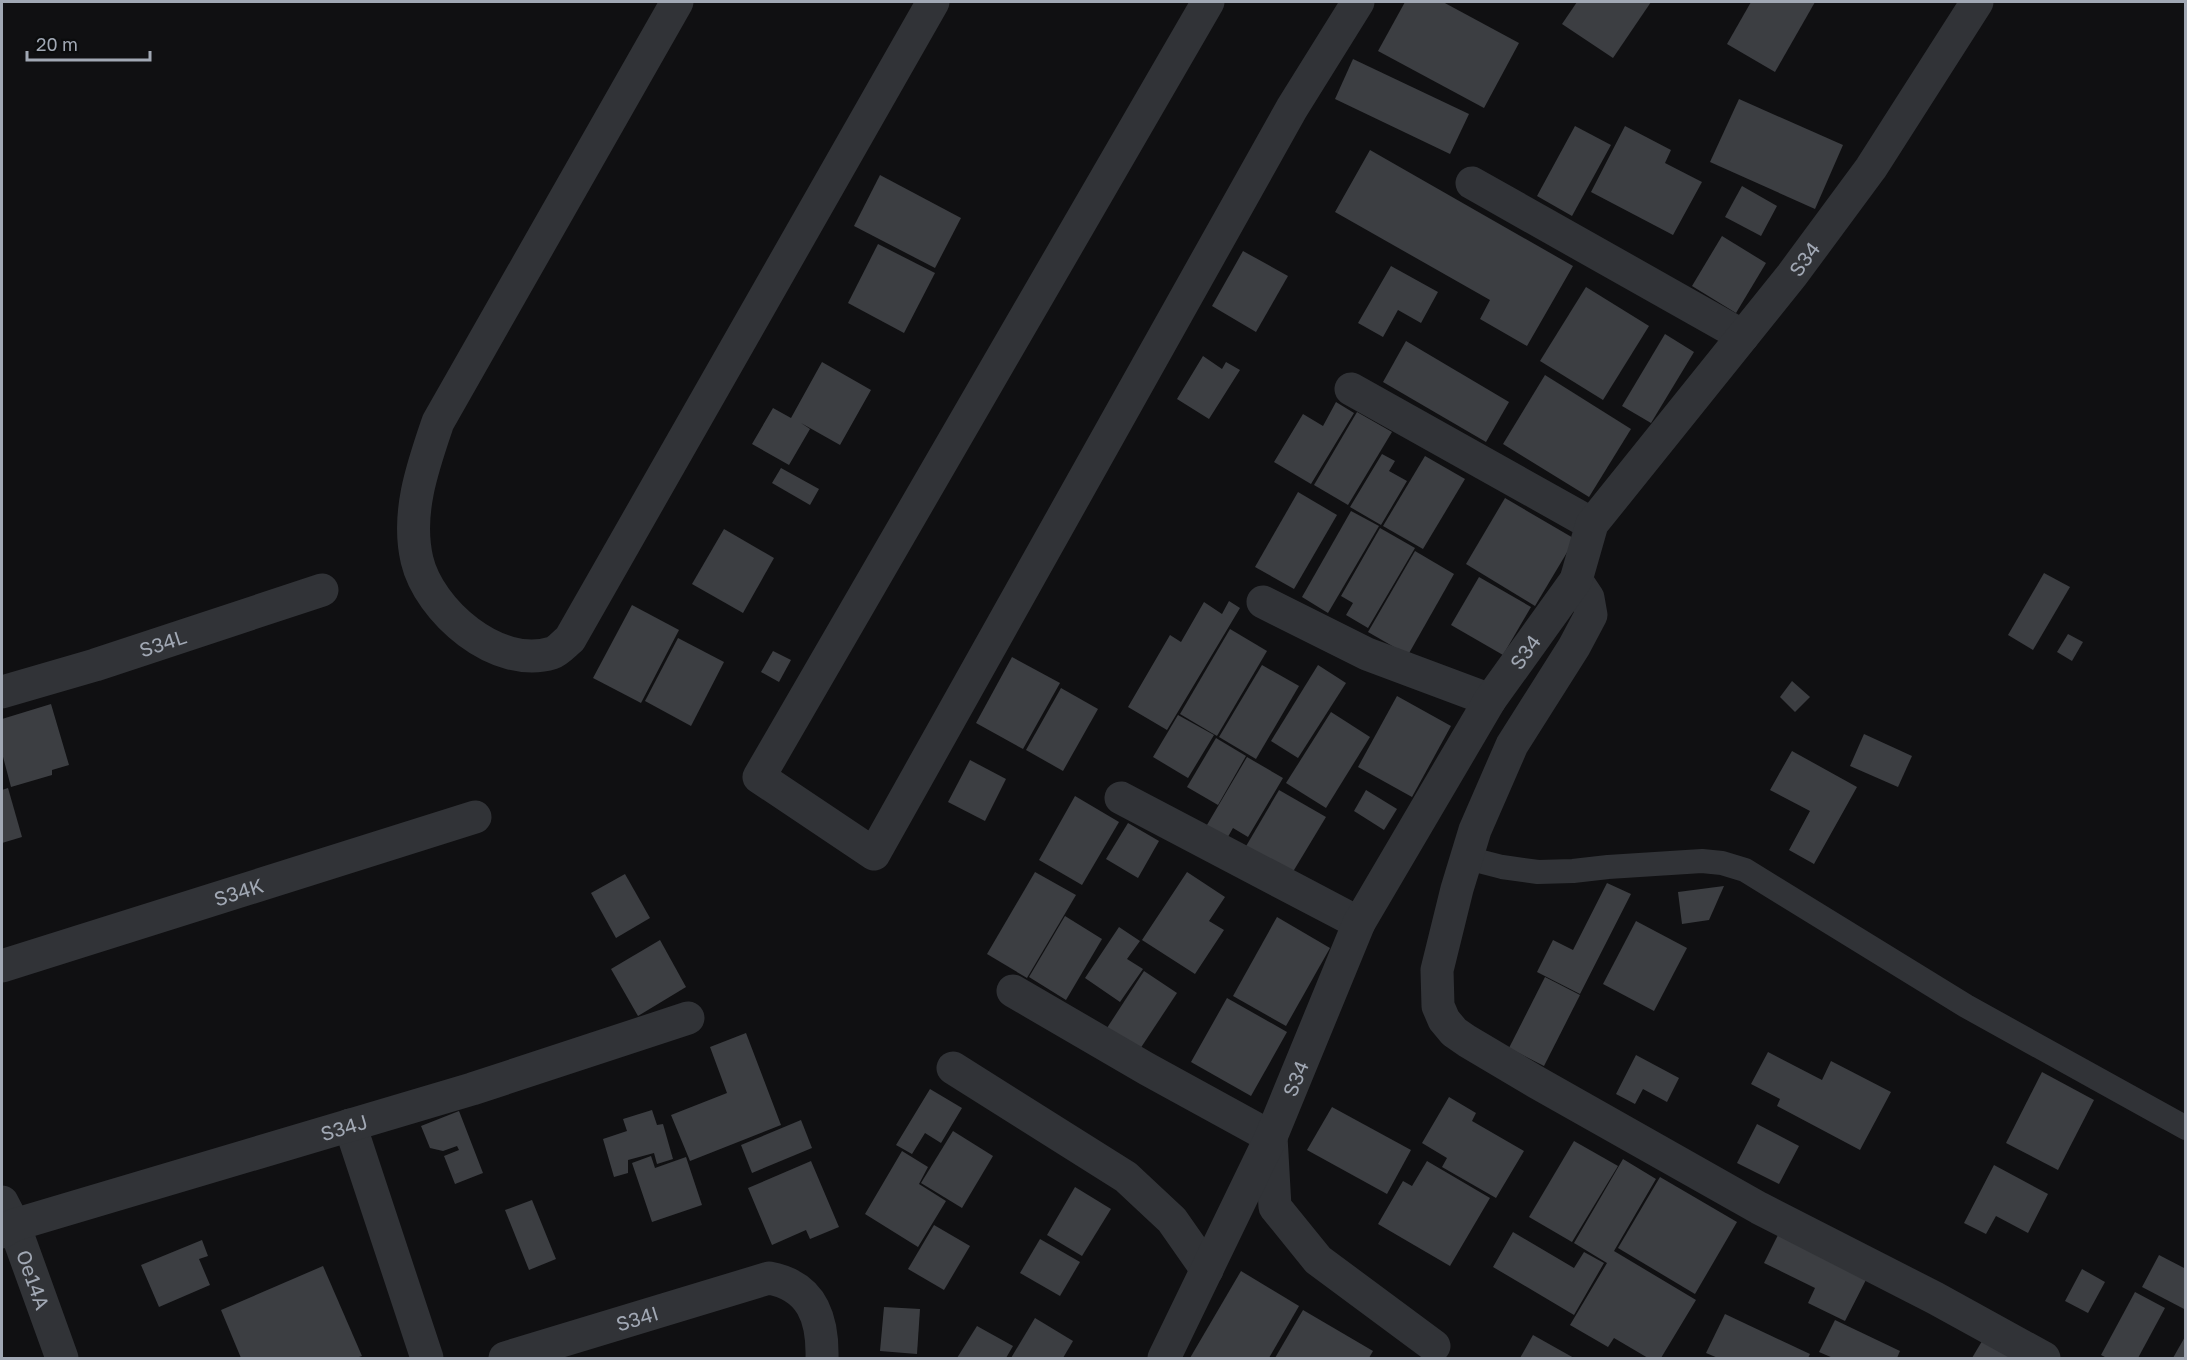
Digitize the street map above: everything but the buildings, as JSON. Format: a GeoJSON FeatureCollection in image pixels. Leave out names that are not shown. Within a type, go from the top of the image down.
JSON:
{"type":"FeatureCollection","features":[{"type":"Feature","properties":{"kind":"street"},"geometry":{"type":"LineString","coordinates":[[677,2],[438,422],[422,467],[414,524],[417,561],[429,591],[448,615],[471,634],[497,650],[530,656],[553,653],[570,639],[933,2]]}},
{"type":"Feature","properties":{"kind":"street"},"geometry":{"type":"LineString","coordinates":[[1208,2],[759,777],[874,854],[1292,108],[1358,2]]}},
{"type":"Feature","properties":{"kind":"street","name":"S34"},"geometry":{"type":"LineString","coordinates":[[1164,1359],[1271,1137],[1359,923],[1490,700],[1576,580],[1592,524],[1792,274],[1871,168],[1977,2]]}},
{"type":"Feature","properties":{"kind":"street"},"geometry":{"type":"LineString","coordinates":[[1472,183],[1743,336]]}},
{"type":"Feature","properties":{"kind":"street"},"geometry":{"type":"LineString","coordinates":[[1351,389],[1592,524]]}},
{"type":"Feature","properties":{"kind":"street"},"geometry":{"type":"LineString","coordinates":[[1576,580],[1588,598],[1591,615],[1574,647],[1512,745],[1475,830],[1457,889],[1437,970],[1438,1006],[1444,1020],[1454,1032],[1536,1082],[1760,1208],[1935,1298],[2044,1359]]}},
{"type":"Feature","properties":{"kind":"street","name":"S34L"},"geometry":{"type":"LineString","coordinates":[[2,692],[95,665],[322,590]]}},
{"type":"Feature","properties":{"kind":"street"},"geometry":{"type":"LineString","coordinates":[[1263,602],[1367,654],[1490,700]]}},
{"type":"Feature","properties":{"kind":"street"},"geometry":{"type":"LineString","coordinates":[[1122,798],[1359,923]]}},
{"type":"Feature","properties":{"kind":"street","name":"S34K"},"geometry":{"type":"LineString","coordinates":[[2,966],[475,817]]}},
{"type":"Feature","properties":{"kind":"street"},"geometry":{"type":"LineString","coordinates":[[1014,991],[1147,1069],[1271,1137],[1275,1207],[1318,1260],[1434,1346]]}},
{"type":"Feature","properties":{"kind":"street","name":"S34J"},"geometry":{"type":"LineString","coordinates":[[6,1220],[472,1089],[688,1018]]}},
{"type":"Feature","properties":{"kind":"street"},"geometry":{"type":"LineString","coordinates":[[953,1068],[1126,1177],[1172,1220],[1207,1270]]}},
{"type":"Feature","properties":{"kind":"street"},"geometry":{"type":"LineString","coordinates":[[350,1125],[427,1359]]}},
{"type":"Feature","properties":{"kind":"street","name":"Oe14A"},"geometry":{"type":"LineString","coordinates":[[6,1220],[62,1359]]}},
{"type":"Feature","properties":{"kind":"street","name":"S34I"},"geometry":{"type":"LineString","coordinates":[[505,1359],[769,1278],[784,1281],[800,1290],[811,1302],[818,1318],[822,1359]]}},
{"type":"Feature","properties":{"kind":"lane"},"geometry":{"type":"LineString","coordinates":[[1467,858],[1502,867],[1539,872],[1702,861],[1722,863],[1744,870],[1966,1006],[2186,1128]]}}]}
